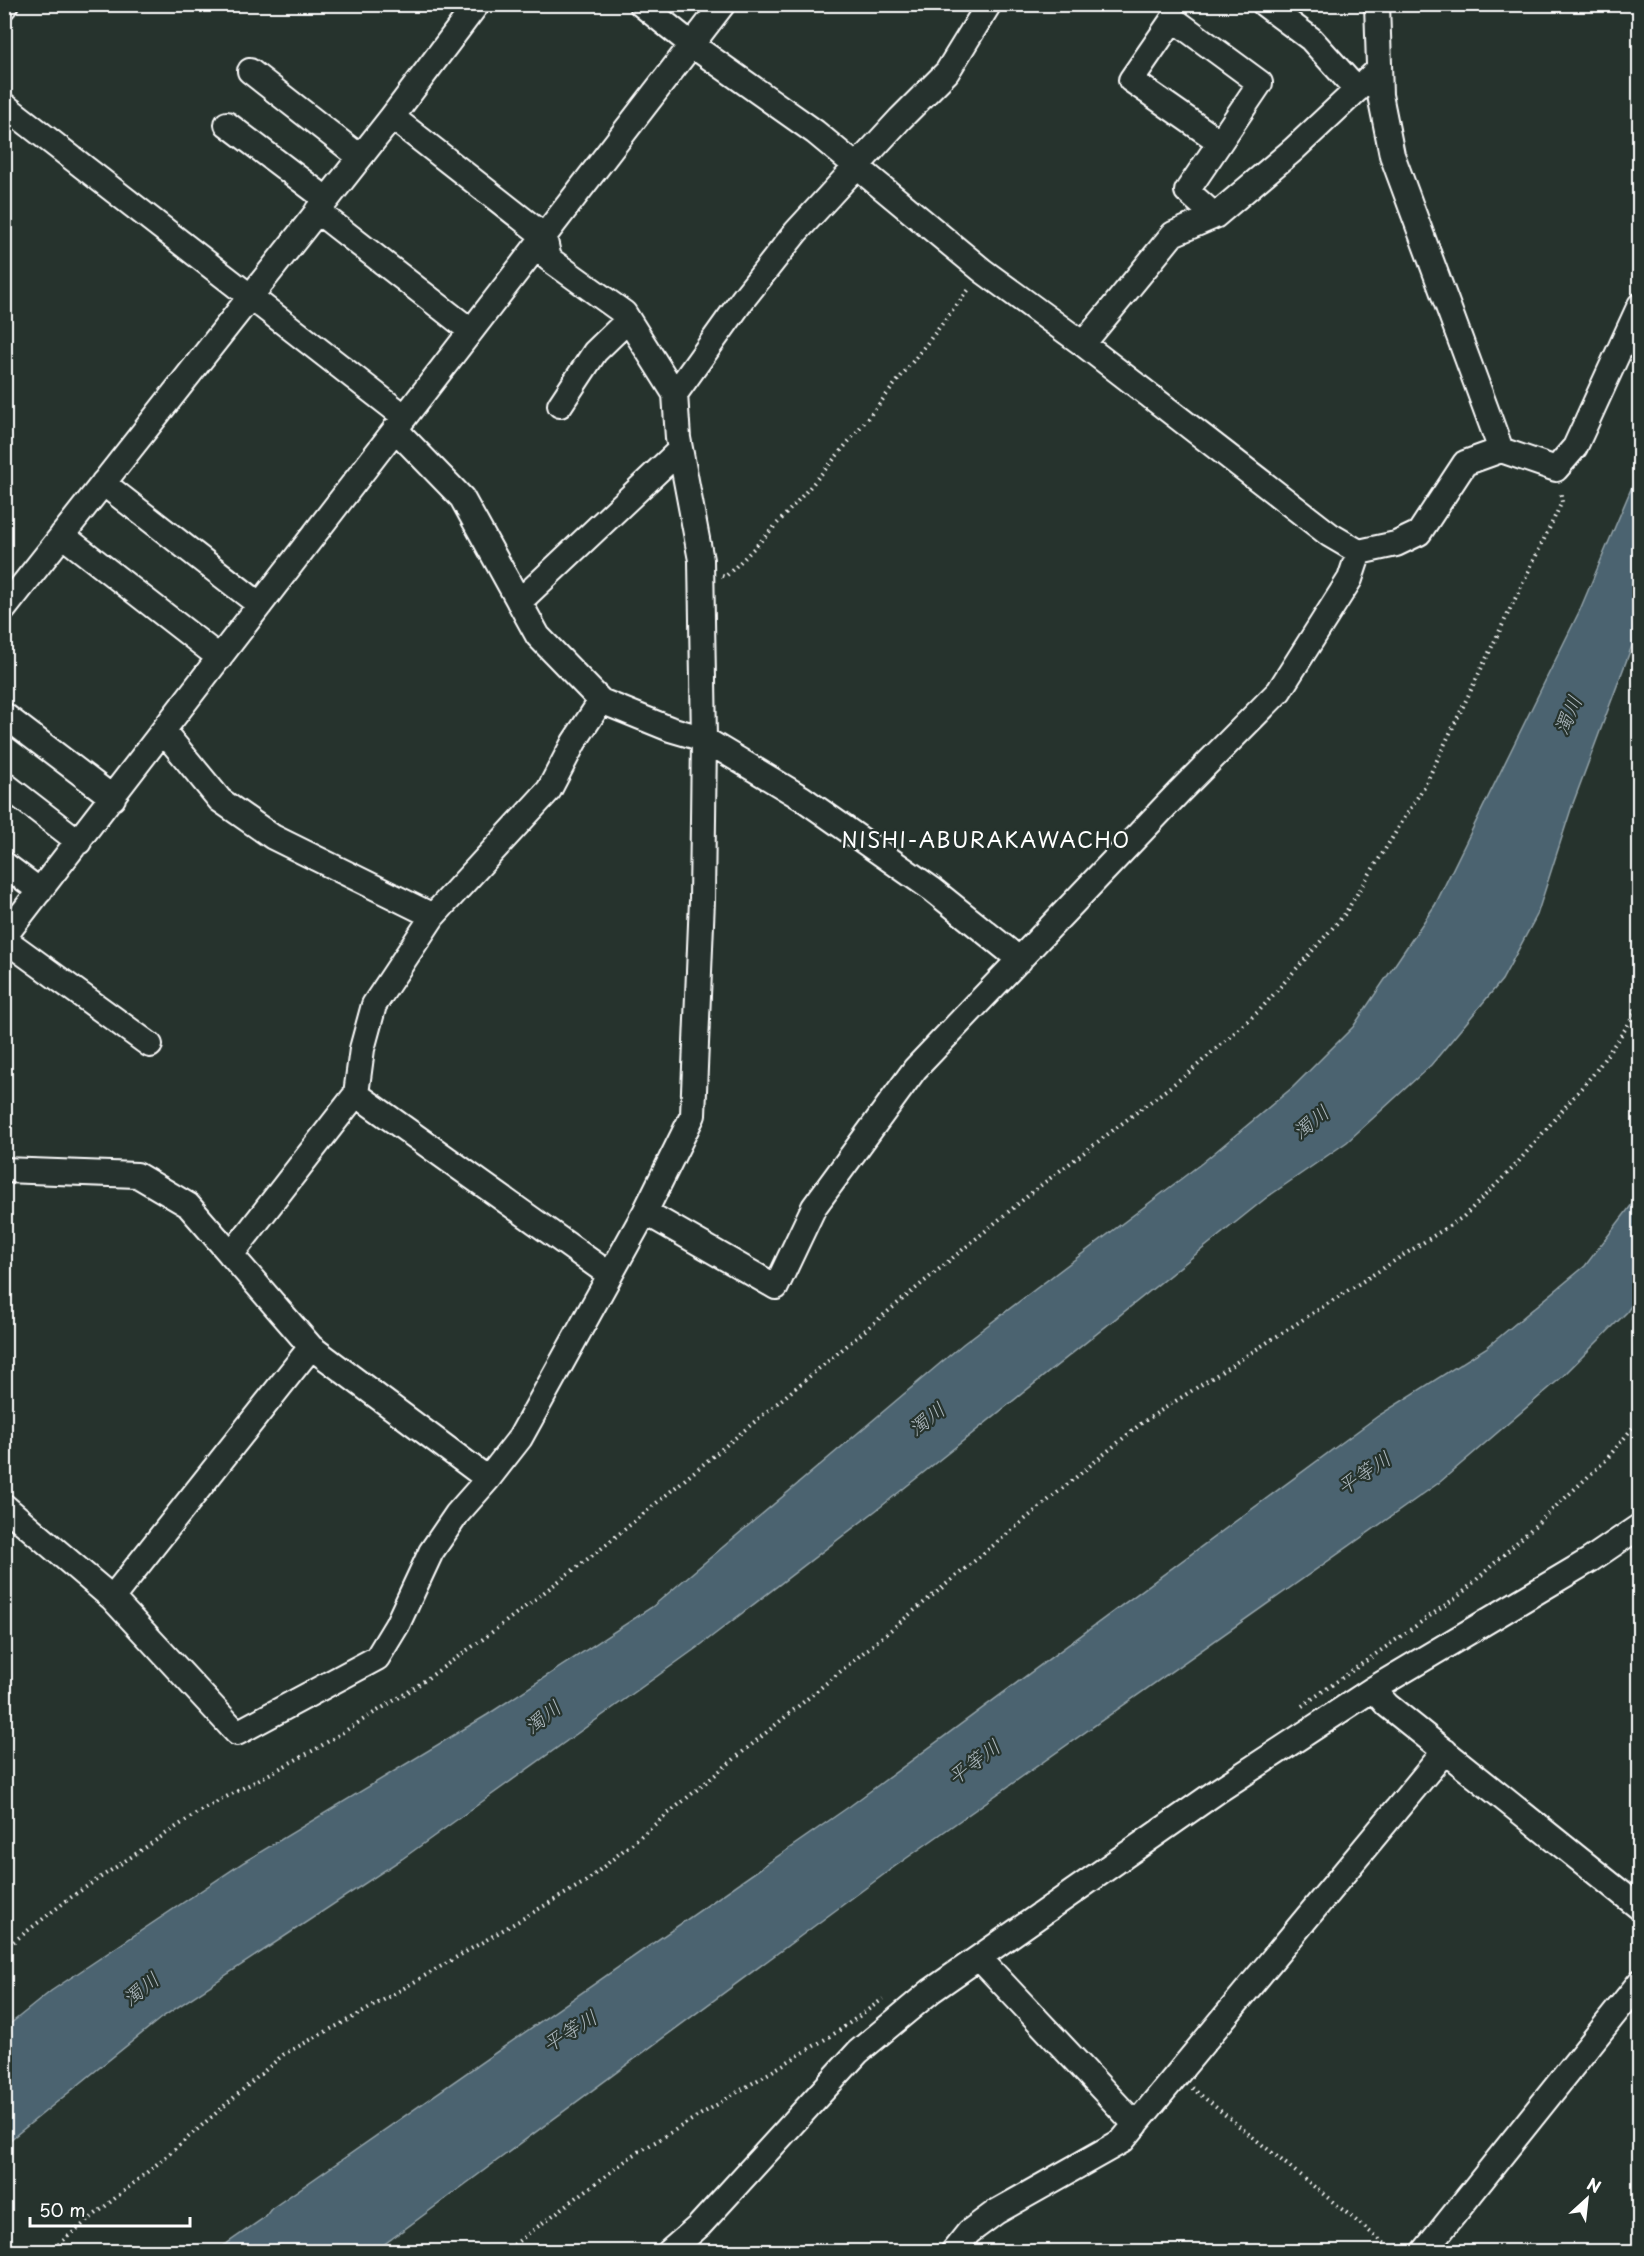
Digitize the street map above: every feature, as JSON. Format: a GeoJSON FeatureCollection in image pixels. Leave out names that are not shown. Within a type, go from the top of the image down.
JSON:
{"type":"FeatureCollection","features":[{"type":"Feature","properties":{"kind":"street"},"geometry":{"type":"LineString","coordinates":[[4,609],[392,117],[477,4]]}},
{"type":"Feature","properties":{"kind":"street"},"geometry":{"type":"LineString","coordinates":[[641,4],[692,45],[815,132],[983,271],[1083,344],[1330,535],[1359,552],[1396,544],[1419,533],[1465,463],[1501,450],[1556,469],[1575,447],[1640,304]]}},
{"type":"Feature","properties":{"kind":"street"},"geometry":{"type":"LineString","coordinates":[[150,1045],[4,938],[723,4]]}},
{"type":"Feature","properties":{"kind":"street"},"geometry":{"type":"LineString","coordinates":[[675,394],[783,249],[855,167],[947,72],[989,4]]}},
{"type":"Feature","properties":{"kind":"street"},"geometry":{"type":"LineString","coordinates":[[1264,4],[1311,39],[1357,90]]}},
{"type":"Feature","properties":{"kind":"street"},"geometry":{"type":"LineString","coordinates":[[1377,4],[1378,70],[1392,155],[1501,450]]}},
{"type":"Feature","properties":{"kind":"street"},"geometry":{"type":"LineString","coordinates":[[1215,216],[1187,191],[1260,83],[1173,19],[1131,80],[1220,142]]}},
{"type":"Feature","properties":{"kind":"street"},"geometry":{"type":"LineString","coordinates":[[1083,344],[1173,234],[1215,216],[1293,150],[1378,70]]}},
{"type":"Feature","properties":{"kind":"street"},"geometry":{"type":"LineString","coordinates":[[250,71],[360,157]]}},
{"type":"Feature","properties":{"kind":"street"},"geometry":{"type":"LineString","coordinates":[[4,105],[249,296],[400,423],[462,498],[538,636],[601,700],[670,729],[704,739],[812,804],[933,890],[1020,960]]}},
{"type":"Feature","properties":{"kind":"street"},"geometry":{"type":"LineString","coordinates":[[4,1506],[112,1598],[237,1732],[377,1658],[397,1625],[431,1552],[457,1514],[520,1438],[645,1212],[693,1115],[702,900],[704,739],[701,560],[680,450],[675,394],[624,313],[549,259],[544,236],[392,117]]}},
{"type":"Feature","properties":{"kind":"street"},"geometry":{"type":"LineString","coordinates":[[227,124],[471,331]]}},
{"type":"Feature","properties":{"kind":"street"},"geometry":{"type":"LineString","coordinates":[[560,405],[595,352],[628,320]]}},
{"type":"Feature","properties":{"kind":"street"},"geometry":{"type":"LineString","coordinates":[[519,602],[680,450]]}},
{"type":"Feature","properties":{"kind":"street"},"geometry":{"type":"LineString","coordinates":[[103,483],[260,605]]}},
{"type":"Feature","properties":{"kind":"street"},"geometry":{"type":"LineString","coordinates":[[62,535],[220,658]]}},
{"type":"Feature","properties":{"kind":"street"},"geometry":{"type":"LineString","coordinates":[[645,1212],[776,1287],[814,1207],[915,1069],[1179,792],[1279,691],[1350,579],[1359,552]]}},
{"type":"Feature","properties":{"kind":"street"},"geometry":{"type":"LineString","coordinates":[[231,1255],[356,1094],[363,1049],[374,1005],[433,916],[549,790],[601,700]]}},
{"type":"Feature","properties":{"kind":"street"},"geometry":{"type":"LineString","coordinates":[[4,715],[113,798]]}},
{"type":"Feature","properties":{"kind":"street"},"geometry":{"type":"LineString","coordinates":[[164,732],[220,800],[264,831],[433,916]]}},
{"type":"Feature","properties":{"kind":"street"},"geometry":{"type":"LineString","coordinates":[[4,784],[79,842]]}},
{"type":"Feature","properties":{"kind":"street"},"geometry":{"type":"LineString","coordinates":[[4,864],[40,891]]}},
{"type":"Feature","properties":{"kind":"street"},"geometry":{"type":"LineString","coordinates":[[356,1094],[610,1275]]}},
{"type":"Feature","properties":{"kind":"street"},"geometry":{"type":"LineString","coordinates":[[4,1170],[137,1175],[188,1205],[311,1347],[488,1479]]}},
{"type":"Feature","properties":{"kind":"street"},"geometry":{"type":"LineString","coordinates":[[112,1598],[311,1347]]}},
{"type":"Feature","properties":{"kind":"street"},"geometry":{"type":"LineString","coordinates":[[669,2252],[699,2226],[858,2052],[931,1991],[980,1959],[1219,1790],[1373,1689],[1590,1560],[1640,1526]]}},
{"type":"Feature","properties":{"kind":"street"},"geometry":{"type":"LineString","coordinates":[[1373,1689],[1387,1705],[1640,1908]]}},
{"type":"Feature","properties":{"kind":"street"},"geometry":{"type":"LineString","coordinates":[[953,2252],[969,2232],[996,2212],[1122,2141],[1178,2077],[1445,1751]]}},
{"type":"Feature","properties":{"kind":"street"},"geometry":{"type":"LineString","coordinates":[[980,1959],[1136,2125]]}},
{"type":"Feature","properties":{"kind":"street"},"geometry":{"type":"LineString","coordinates":[[1424,2252],[1640,1982]]}},
{"type":"Feature","properties":{"kind":"path"},"geometry":{"type":"LineString","coordinates":[[716,574],[725,577],[782,520],[856,434],[983,271]]}},
{"type":"Feature","properties":{"kind":"path"},"geometry":{"type":"LineString","coordinates":[[4,1949],[74,1895],[200,1811],[316,1749],[411,1690],[483,1639],[602,1548],[1036,1189],[1192,1070],[1259,1011],[1344,915],[1424,787],[1562,502],[1556,469]]}},
{"type":"Feature","properties":{"kind":"path"},"geometry":{"type":"LineString","coordinates":[[49,2252],[162,2160],[284,2054],[363,2012],[585,1882],[1143,1422],[1463,1217],[1513,1168],[1595,1072],[1640,1004]]}},
{"type":"Feature","properties":{"kind":"path"},"geometry":{"type":"LineString","coordinates":[[1296,1711],[1461,1594],[1605,1461],[1640,1419]]}},
{"type":"Feature","properties":{"kind":"path"},"geometry":{"type":"LineString","coordinates":[[504,2252],[632,2156],[837,2032],[886,1997]]}},
{"type":"Feature","properties":{"kind":"path"},"geometry":{"type":"LineString","coordinates":[[1178,2077],[1395,2252]]}},
{"type":"Feature","properties":{"kind":"water","name":"濁川"},"geometry":{"type":"Polygon","coordinates":[[[1639,470],[1639,627],[1572,806],[1537,915],[1502,980],[1431,1065],[1347,1142],[1266,1198],[883,1505],[702,1644],[402,1859],[161,2018],[5,2144],[5,2028],[51,1991],[244,1862],[487,1715],[652,1607],[963,1344],[1202,1163],[1293,1087],[1353,1027],[1435,905],[1579,612],[1639,470]]]}},
{"type":"Feature","properties":{"kind":"water","name":"平等川"},"geometry":{"type":"Polygon","coordinates":[[[1639,1178],[1639,1294],[1627,1312],[1562,1377],[1440,1482],[894,1867],[375,2251],[216,2251],[265,2217],[271,2209],[850,1806],[1378,1416],[1486,1348],[1585,1266],[1633,1203],[1639,1178]]]}},
{"type":"Feature","properties":{"kind":"district","name":"NISHI-ABURAKAWACHO"},"geometry":{"type":"Point","coordinates":[986,841]}}]}
